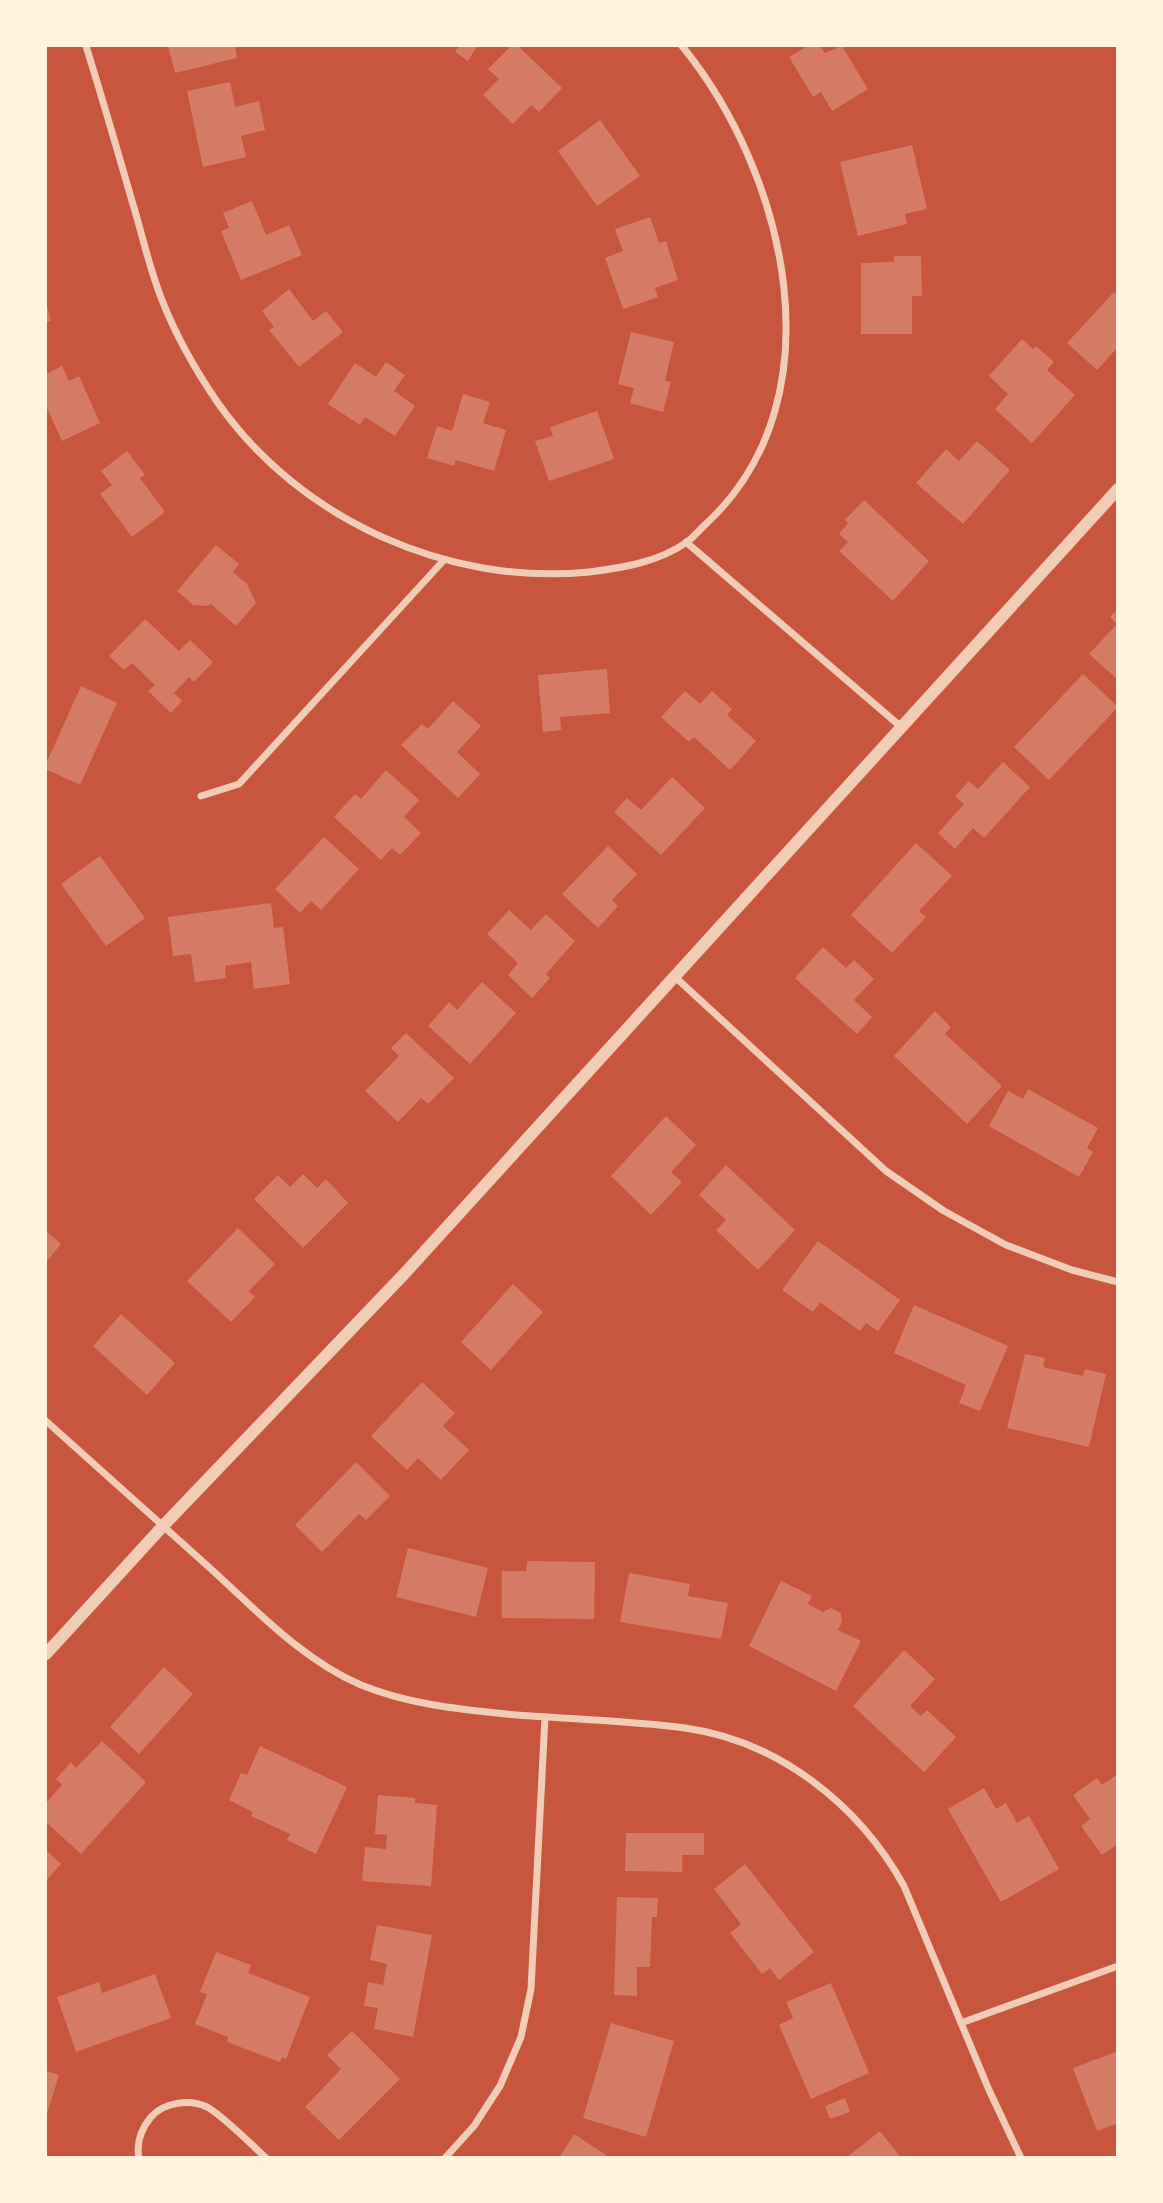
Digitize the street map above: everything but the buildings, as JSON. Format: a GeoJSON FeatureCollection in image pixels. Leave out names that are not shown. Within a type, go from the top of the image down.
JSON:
{"type":"FeatureCollection","features":[{"type":"Feature","properties":{"kind":"street"},"geometry":{"type":"LineString","coordinates":[[86,46],[161,299],[187,354],[219,405],[259,451],[305,491],[359,526],[416,552],[504,572],[560,575],[616,569],[653,559],[686,542],[729,502],[755,463],[774,420],[785,374],[786,310],[777,246],[761,184],[735,124],[701,69],[682,46]]}},
{"type":"Feature","properties":{"kind":"street"},"geometry":{"type":"LineString","coordinates":[[46,1654],[163,1526],[405,1273],[1118,489]]}},
{"type":"Feature","properties":{"kind":"street"},"geometry":{"type":"LineString","coordinates":[[686,542],[900,726]]}},
{"type":"Feature","properties":{"kind":"street"},"geometry":{"type":"LineString","coordinates":[[201,796],[239,784],[444,560]]}},
{"type":"Feature","properties":{"kind":"street"},"geometry":{"type":"LineString","coordinates":[[674,976],[886,1171],[944,1211],[1006,1245],[1072,1270],[1118,1282]]}},
{"type":"Feature","properties":{"kind":"street"},"geometry":{"type":"LineString","coordinates":[[46,1421],[271,1624],[313,1658],[359,1684],[404,1700],[428,1704],[545,1717],[687,1728],[737,1741],[784,1762],[827,1791],[861,1824],[892,1865],[904,1886],[961,2024],[1021,2158]]}},
{"type":"Feature","properties":{"kind":"street"},"geometry":{"type":"LineString","coordinates":[[445,2158],[474,2126],[500,2086],[521,2037],[531,1989],[545,1717]]}},
{"type":"Feature","properties":{"kind":"street"},"geometry":{"type":"LineString","coordinates":[[961,2024],[1118,1966]]}},
{"type":"Feature","properties":{"kind":"street"},"geometry":{"type":"LineString","coordinates":[[139,2158],[137,2148],[141,2131],[153,2115],[169,2105],[188,2102],[208,2108],[266,2158]]}}]}
